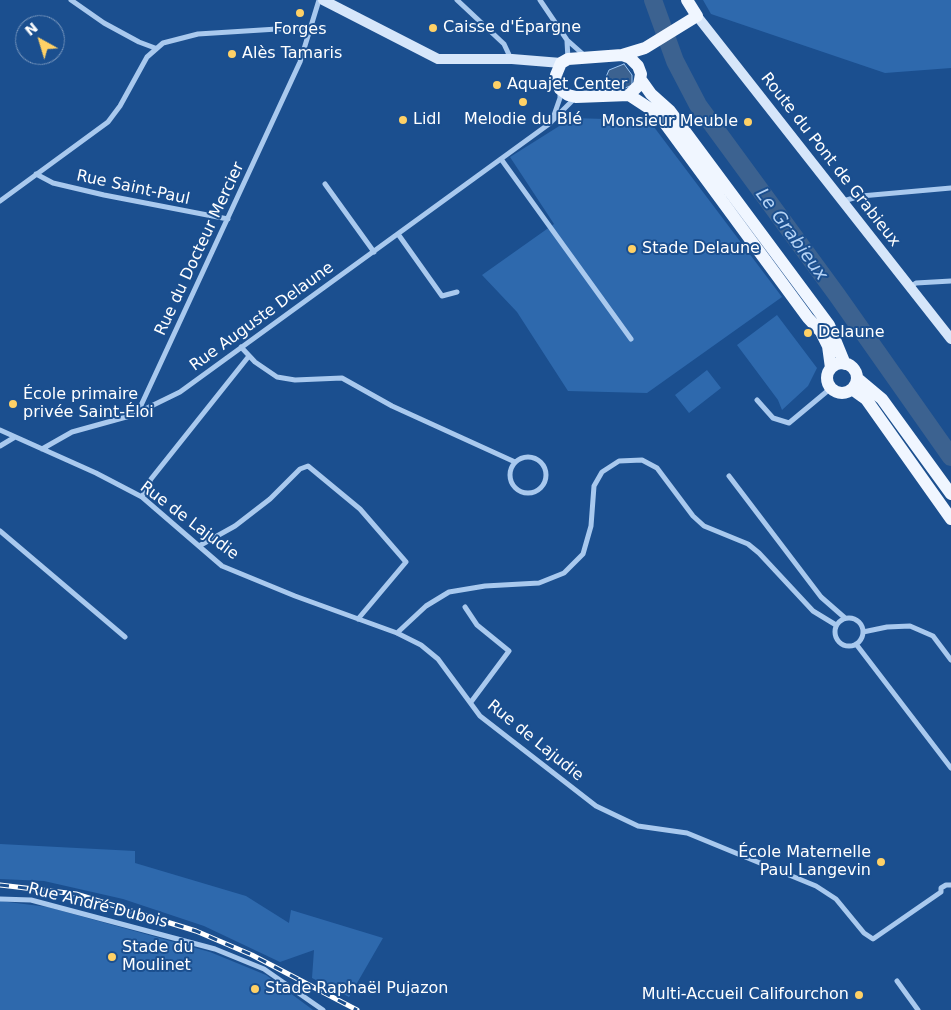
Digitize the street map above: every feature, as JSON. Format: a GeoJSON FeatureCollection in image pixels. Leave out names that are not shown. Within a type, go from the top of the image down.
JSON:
{"type":"FeatureCollection","features":[{"type":"Feature","properties":{"kind":"main road"},"geometry":{"type":"LineString","coordinates":[[323,0],[438,59],[512,59],[562,66],[587,57],[622,56],[630,58],[638,66],[641,80],[652,94],[670,111],[829,325],[845,364]]}},
{"type":"Feature","properties":{"kind":"main road","name":"Route du Pont de Grabieux"},"geometry":{"type":"LineString","coordinates":[[687,0],[697,16],[951,339]]}},
{"type":"Feature","properties":{"kind":"main road"},"geometry":{"type":"LineString","coordinates":[[622,56],[645,48],[697,16]]}},
{"type":"Feature","properties":{"kind":"main road"},"geometry":{"type":"LineString","coordinates":[[638,66],[645,48]]}},
{"type":"Feature","properties":{"kind":"main road"},"geometry":{"type":"LineString","coordinates":[[562,66],[560,89],[568,95],[576,97],[629,95],[636,90],[641,80]]}},
{"type":"Feature","properties":{"kind":"main road"},"geometry":{"type":"LineString","coordinates":[[629,95],[658,114],[808,318],[821,332],[828,346],[832,368],[828,380],[831,388],[840,392],[854,384]]}},
{"type":"Feature","properties":{"kind":"main road"},"geometry":{"type":"LineString","coordinates":[[832,368],[836,365],[845,364],[854,369],[854,384],[951,519]]}},
{"type":"Feature","properties":{"kind":"main road"},"geometry":{"type":"LineString","coordinates":[[854,384],[882,399],[951,494]]}},
{"type":"Feature","properties":{"kind":"street"},"geometry":{"type":"LineString","coordinates":[[71,0],[104,23],[139,42],[155,48]]}},
{"type":"Feature","properties":{"kind":"street","name":"Rue du Docteur Mercier"},"geometry":{"type":"LineString","coordinates":[[136,414],[300,62],[309,27],[319,0]]}},
{"type":"Feature","properties":{"kind":"street"},"geometry":{"type":"LineString","coordinates":[[457,0],[504,44],[512,59]]}},
{"type":"Feature","properties":{"kind":"street"},"geometry":{"type":"LineString","coordinates":[[540,0],[567,40],[587,57]]}},
{"type":"Feature","properties":{"kind":"street"},"geometry":{"type":"LineString","coordinates":[[0,201],[108,122],[120,106],[147,57],[155,48],[163,43],[198,34],[309,27]]}},
{"type":"Feature","properties":{"kind":"street"},"geometry":{"type":"LineString","coordinates":[[562,66],[567,40]]}},
{"type":"Feature","properties":{"kind":"street"},"geometry":{"type":"LineString","coordinates":[[552,121],[560,98],[560,89]]}},
{"type":"Feature","properties":{"kind":"street","name":"Rue Auguste Delaune"},"geometry":{"type":"LineString","coordinates":[[136,414],[180,392],[501,159],[552,121],[576,97]]}},
{"type":"Feature","properties":{"kind":"street"},"geometry":{"type":"LineString","coordinates":[[501,159],[631,339]]}},
{"type":"Feature","properties":{"kind":"street","name":"Rue Saint-Paul"},"geometry":{"type":"LineString","coordinates":[[36,174],[53,184],[70,188],[228,219]]}},
{"type":"Feature","properties":{"kind":"street"},"geometry":{"type":"LineString","coordinates":[[325,184],[374,252]]}},
{"type":"Feature","properties":{"kind":"street"},"geometry":{"type":"LineString","coordinates":[[842,202],[861,196],[951,188]]}},
{"type":"Feature","properties":{"kind":"street"},"geometry":{"type":"LineString","coordinates":[[398,234],[442,296],[456,292]]}},
{"type":"Feature","properties":{"kind":"street"},"geometry":{"type":"LineString","coordinates":[[909,287],[916,283],[951,281]]}},
{"type":"Feature","properties":{"kind":"street"},"geometry":{"type":"LineString","coordinates":[[242,347],[249,356],[277,377],[295,380],[342,378],[392,406],[515,462],[526,457],[532,457],[542,463],[546,474],[543,485],[534,492],[522,492],[516,489],[512,485],[510,473],[515,462]]}},
{"type":"Feature","properties":{"kind":"street","name":"Rue Auguste Delaune"},"geometry":{"type":"LineString","coordinates":[[142,497],[151,479],[249,356]]}},
{"type":"Feature","properties":{"kind":"street"},"geometry":{"type":"LineString","coordinates":[[757,400],[773,418],[788,423],[831,388]]}},
{"type":"Feature","properties":{"kind":"street"},"geometry":{"type":"LineString","coordinates":[[42,449],[72,432],[136,414]]}},
{"type":"Feature","properties":{"kind":"street","name":"Rue de Lajudie"},"geometry":{"type":"LineString","coordinates":[[0,430],[142,497],[222,566],[295,596],[397,633],[421,645],[438,659],[480,716],[596,806],[638,826],[687,833],[816,886],[836,899],[864,933],[873,939],[941,892],[941,888],[951,885]]}},
{"type":"Feature","properties":{"kind":"street"},"geometry":{"type":"LineString","coordinates":[[0,446],[15,436]]}},
{"type":"Feature","properties":{"kind":"street"},"geometry":{"type":"LineString","coordinates":[[397,633],[426,606],[450,592],[485,586],[539,583],[564,573],[583,554],[591,526],[594,486],[602,472],[619,461],[642,460],[657,468],[693,516],[704,526],[748,544],[759,553],[813,611],[836,625]]}},
{"type":"Feature","properties":{"kind":"street"},"geometry":{"type":"LineString","coordinates":[[199,546],[235,526],[270,499],[300,469],[308,466],[360,508],[406,562],[358,619]]}},
{"type":"Feature","properties":{"kind":"street"},"geometry":{"type":"LineString","coordinates":[[729,476],[821,597],[845,618],[857,620],[863,632]]}},
{"type":"Feature","properties":{"kind":"street"},"geometry":{"type":"LineString","coordinates":[[0,531],[125,637]]}},
{"type":"Feature","properties":{"kind":"street"},"geometry":{"type":"LineString","coordinates":[[465,606],[477,625],[509,651],[470,702]]}},
{"type":"Feature","properties":{"kind":"street"},"geometry":{"type":"LineString","coordinates":[[845,618],[836,625],[834,633],[838,642],[847,646],[856,644],[863,632],[887,627],[910,626],[932,636],[951,660]]}},
{"type":"Feature","properties":{"kind":"street"},"geometry":{"type":"LineString","coordinates":[[856,644],[951,768]]}},
{"type":"Feature","properties":{"kind":"street","name":"Rue André Dubois"},"geometry":{"type":"LineString","coordinates":[[0,899],[31,900],[215,949],[264,969],[323,1010]]}},
{"type":"Feature","properties":{"kind":"street"},"geometry":{"type":"LineString","coordinates":[[897,981],[918,1010]]}},
{"type":"Feature","properties":{"kind":"shaded area"},"geometry":{"type":"Polygon","coordinates":[[[703,0],[951,0],[951,68],[885,73],[711,14],[703,0]]]}},
{"type":"Feature","properties":{"kind":"shaded area"},"geometry":{"type":"Polygon","coordinates":[[[624,64],[632,75],[632,85],[623,89],[609,84],[606,77],[609,70],[624,64]]]}},
{"type":"Feature","properties":{"kind":"shaded area","name":"Stade Delaune"},"geometry":{"type":"Polygon","coordinates":[[[572,118],[638,120],[654,127],[782,297],[647,393],[568,391],[517,312],[482,275],[554,224],[510,157],[572,118]]]}},
{"type":"Feature","properties":{"kind":"shaded area"},"geometry":{"type":"Polygon","coordinates":[[[777,315],[817,368],[808,386],[782,410],[778,400],[737,345],[777,315]]]}},
{"type":"Feature","properties":{"kind":"shaded area"},"geometry":{"type":"Polygon","coordinates":[[[707,370],[721,388],[689,413],[675,395],[707,370]]]}},
{"type":"Feature","properties":{"kind":"shaded area"},"geometry":{"type":"Polygon","coordinates":[[[0,844],[135,851],[135,863],[246,896],[289,923],[291,910],[383,938],[349,997],[312,978],[314,950],[280,962],[204,926],[123,899],[44,881],[0,879],[0,844]]]}},
{"type":"Feature","properties":{"kind":"shaded area","name":"Stade du Moulinet"},"geometry":{"type":"Polygon","coordinates":[[[0,901],[48,907],[210,952],[266,975],[313,1010],[0,1010],[0,901]]]}},
{"type":"Feature","properties":{"kind":"waterway","name":"Le Grabieux"},"geometry":{"type":"LineString","coordinates":[[653,0],[675,61],[698,105],[837,295],[951,457]]}},
{"type":"Feature","properties":{"kind":"railway"},"geometry":{"type":"LineString","coordinates":[[0,885],[76,894],[196,931],[252,955],[357,1010]]}},
{"type":"Feature","properties":{"kind":"place","name":"Forges"},"geometry":{"type":"Point","coordinates":[300,13]}},
{"type":"Feature","properties":{"kind":"place","name":"Caisse d'Épargne"},"geometry":{"type":"Point","coordinates":[433,28]}},
{"type":"Feature","properties":{"kind":"place","name":"Alès Tamaris"},"geometry":{"type":"Point","coordinates":[232,54]}},
{"type":"Feature","properties":{"kind":"place","name":"Aquajet Center"},"geometry":{"type":"Point","coordinates":[497,85]}},
{"type":"Feature","properties":{"kind":"place","name":"Melodie du Blé"},"geometry":{"type":"Point","coordinates":[523,102]}},
{"type":"Feature","properties":{"kind":"place","name":"Lidl"},"geometry":{"type":"Point","coordinates":[403,120]}},
{"type":"Feature","properties":{"kind":"place","name":"Monsieur Meuble"},"geometry":{"type":"Point","coordinates":[748,122]}},
{"type":"Feature","properties":{"kind":"place","name":"Stade Delaune"},"geometry":{"type":"Point","coordinates":[632,249]}},
{"type":"Feature","properties":{"kind":"place","name":"Delaune"},"geometry":{"type":"Point","coordinates":[808,333]}},
{"type":"Feature","properties":{"kind":"place","name":"École primaire privée Saint-Éloi"},"geometry":{"type":"Point","coordinates":[13,404]}},
{"type":"Feature","properties":{"kind":"place","name":"École Maternelle Paul Langevin"},"geometry":{"type":"Point","coordinates":[881,862]}},
{"type":"Feature","properties":{"kind":"place","name":"Stade du Moulinet"},"geometry":{"type":"Point","coordinates":[112,957]}},
{"type":"Feature","properties":{"kind":"place","name":"Stade Raphaël Pujazon"},"geometry":{"type":"Point","coordinates":[255,989]}},
{"type":"Feature","properties":{"kind":"place","name":"Multi-Accueil Califourchon"},"geometry":{"type":"Point","coordinates":[859,995]}}]}
